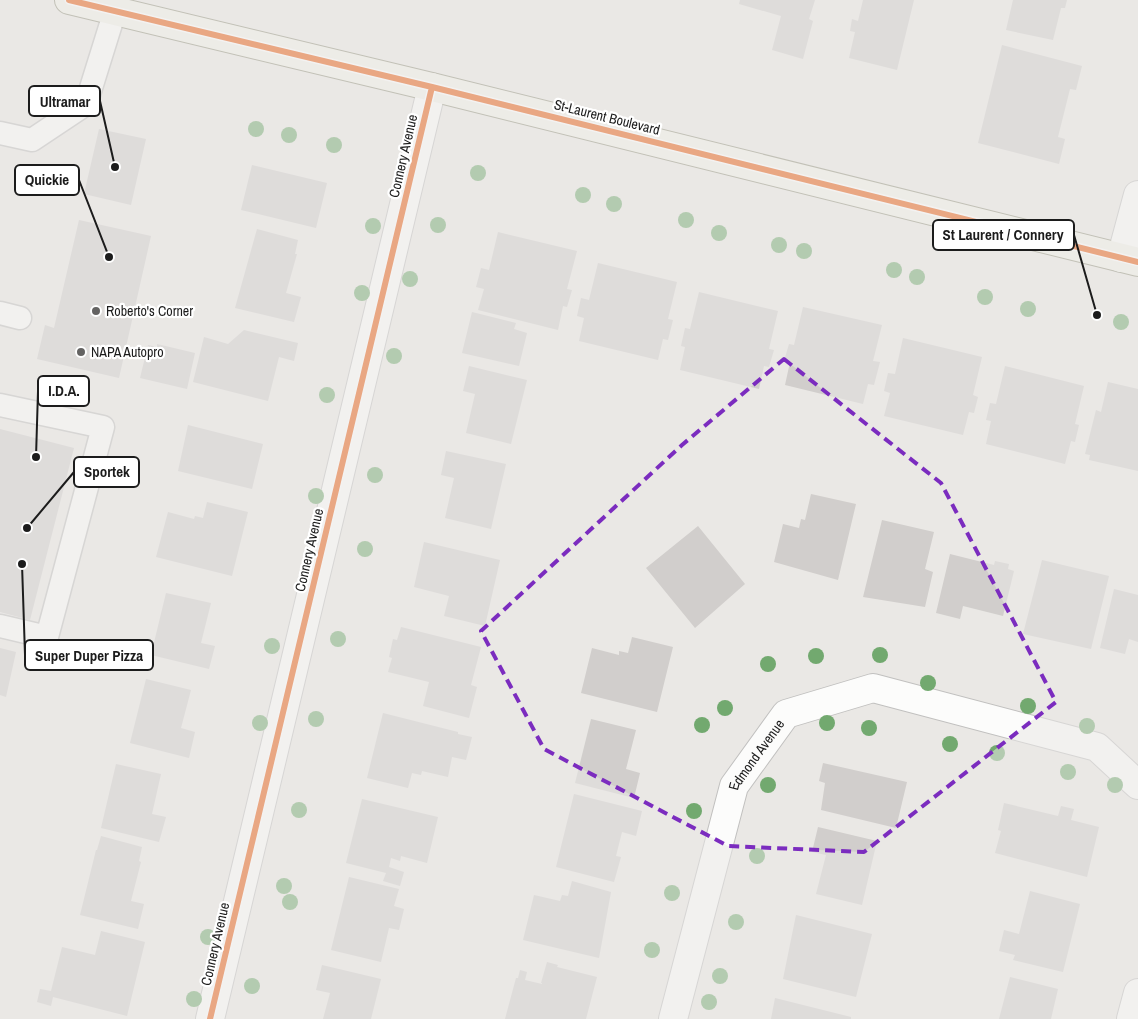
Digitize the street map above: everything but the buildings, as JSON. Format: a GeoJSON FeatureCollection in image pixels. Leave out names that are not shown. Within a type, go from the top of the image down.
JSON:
{"type":"FeatureCollection","features":[{"type":"Feature","properties":{"kind":"street","name":"St-Laurent Boulevard"},"geometry":{"type":"LineString","coordinates":[[69,0],[432,87],[1129,260]]}},
{"type":"Feature","properties":{"kind":"street","name":"Connery Avenue"},"geometry":{"type":"LineString","coordinates":[[210,1019],[432,87]]}},
{"type":"Feature","properties":{"kind":"street"},"geometry":{"type":"LineString","coordinates":[[1129,260],[1138,195]]}},
{"type":"Feature","properties":{"kind":"street","name":"Edmond Avenue"},"geometry":{"type":"LineString","coordinates":[[673,1019],[734,786],[786,714],[873,688],[1097,747],[1138,785]]}},
{"type":"Feature","properties":{"kind":"street"},"geometry":{"type":"LineString","coordinates":[[1131,1019],[1138,993]]}},
{"type":"Feature","properties":{"kind":"lane"},"geometry":{"type":"LineString","coordinates":[[0,133],[32,140],[86,104],[115,11]]}},
{"type":"Feature","properties":{"kind":"lane"},"geometry":{"type":"LineString","coordinates":[[0,405],[103,427],[47,637],[0,626]]}},
{"type":"Feature","properties":{"kind":"highlighted area"},"geometry":{"type":"Polygon","coordinates":[[[784,359],[941,483],[1056,702],[864,852],[728,846],[544,749],[481,631],[682,445],[784,359]]]}},
{"type":"Feature","properties":{"kind":"cycle path"},"geometry":{"type":"LineString","coordinates":[[69,0],[432,87],[1138,262]]}},
{"type":"Feature","properties":{"kind":"cycle path"},"geometry":{"type":"LineString","coordinates":[[210,1019],[432,87]]}},
{"type":"Feature","properties":{"kind":"place","name":"Ultramar"},"geometry":{"type":"Point","coordinates":[115,167]}},
{"type":"Feature","properties":{"kind":"place","name":"Quickie"},"geometry":{"type":"Point","coordinates":[109,257]}},
{"type":"Feature","properties":{"kind":"place","name":"Roberto's Corner"},"geometry":{"type":"Point","coordinates":[96,311]}},
{"type":"Feature","properties":{"kind":"place","name":"St Laurent / Connery"},"geometry":{"type":"Point","coordinates":[1097,315]}},
{"type":"Feature","properties":{"kind":"place","name":"NAPA Autopro"},"geometry":{"type":"Point","coordinates":[81,352]}},
{"type":"Feature","properties":{"kind":"place","name":"I.D.A."},"geometry":{"type":"Point","coordinates":[36,457]}},
{"type":"Feature","properties":{"kind":"place","name":"Sportek"},"geometry":{"type":"Point","coordinates":[27,528]}},
{"type":"Feature","properties":{"kind":"place","name":"Super Duper Pizza"},"geometry":{"type":"Point","coordinates":[22,564]}}]}
